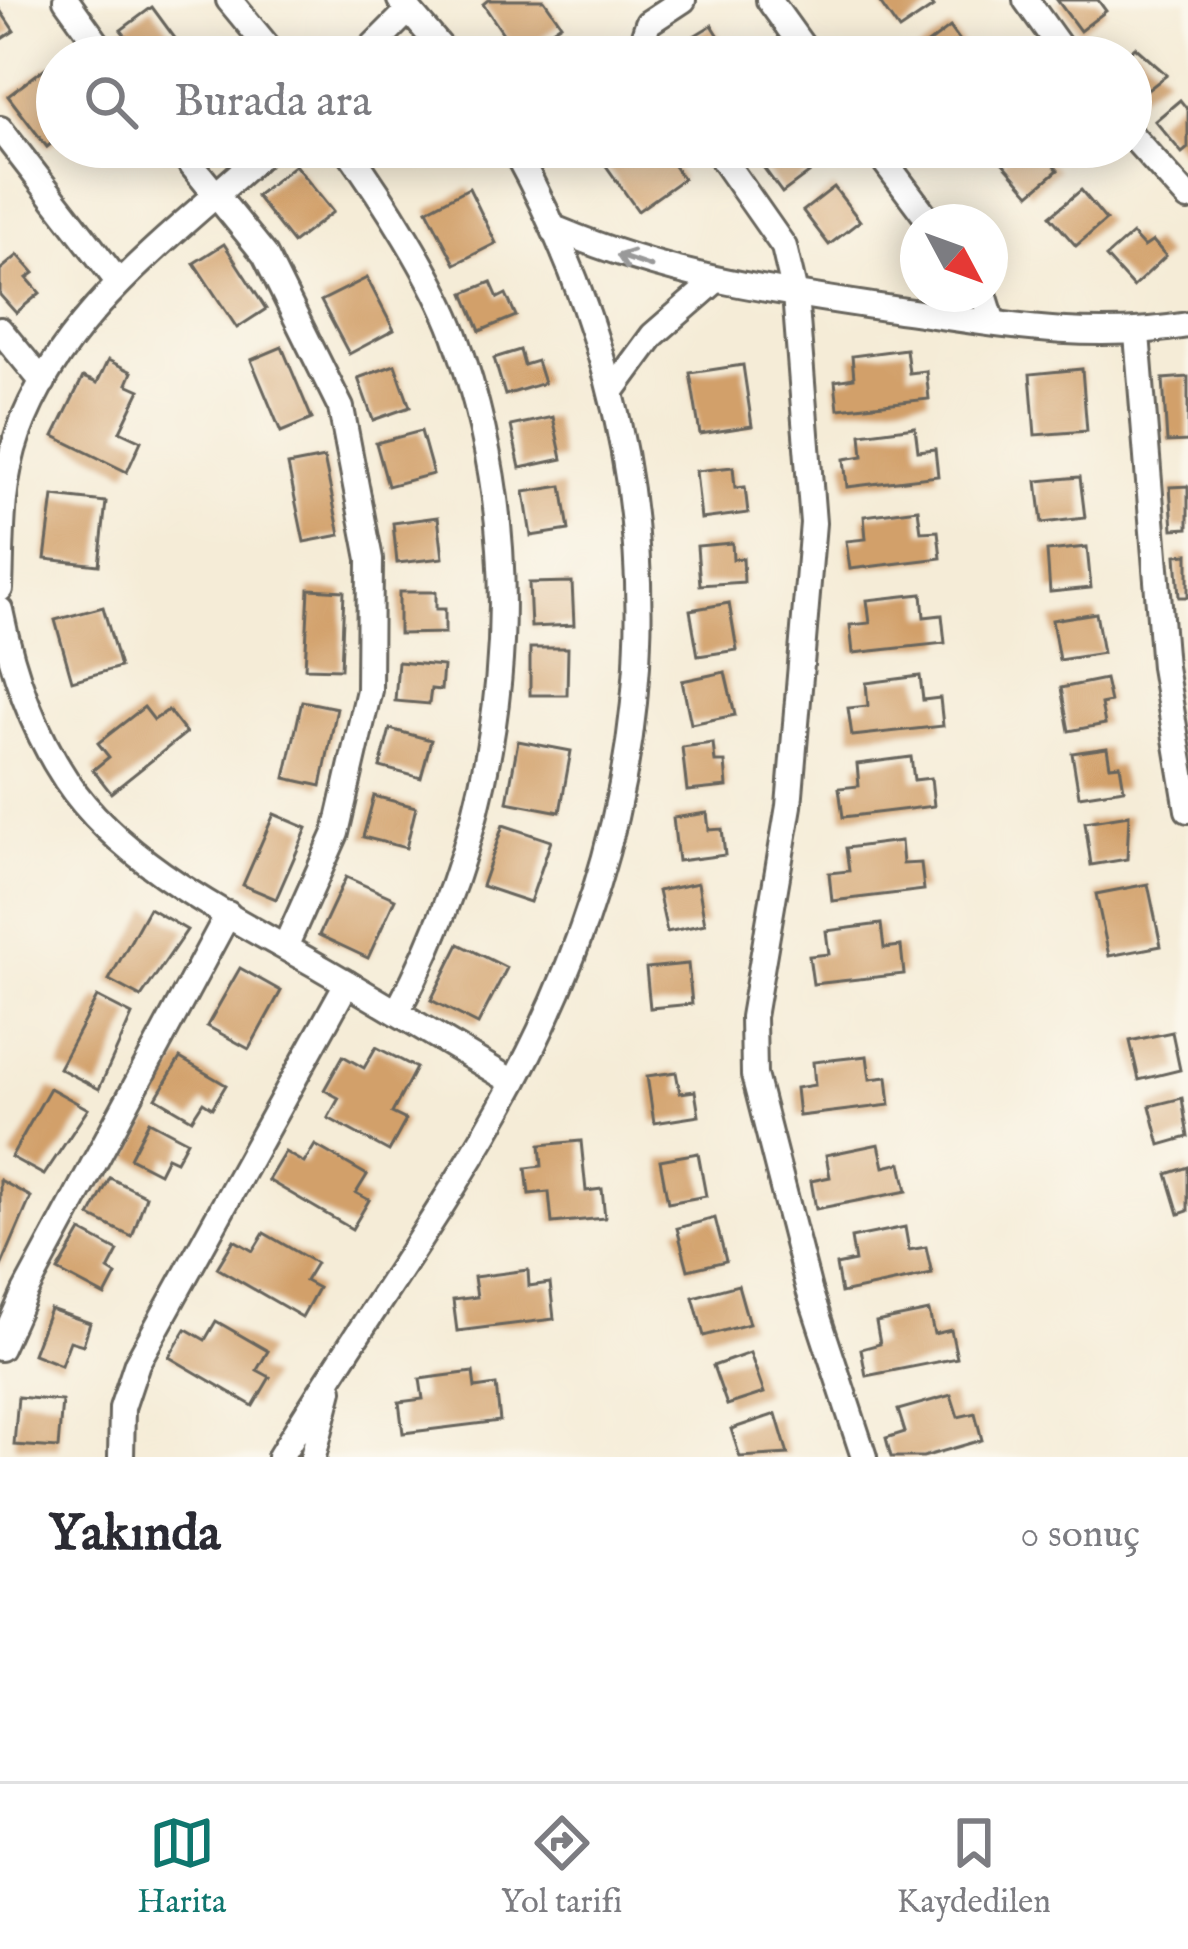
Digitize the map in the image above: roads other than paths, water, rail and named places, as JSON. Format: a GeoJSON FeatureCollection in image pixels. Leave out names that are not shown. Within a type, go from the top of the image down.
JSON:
{"type":"FeatureCollection","features":[{"type":"Feature","properties":{"kind":"street"},"geometry":{"type":"LineString","coordinates":[[66,0],[92,36]]}},
{"type":"Feature","properties":{"kind":"street"},"geometry":{"type":"LineString","coordinates":[[229,0],[259,36]]}},
{"type":"Feature","properties":{"kind":"street"},"geometry":{"type":"LineString","coordinates":[[644,36],[648,22],[683,0]]}},
{"type":"Feature","properties":{"kind":"street"},"geometry":{"type":"LineString","coordinates":[[769,0],[795,36]]}},
{"type":"Feature","properties":{"kind":"street"},"geometry":{"type":"LineString","coordinates":[[1026,0],[1052,36]]}},
{"type":"Feature","properties":{"kind":"street"},"geometry":{"type":"LineString","coordinates":[[379,36],[404,5],[431,36]]}},
{"type":"Feature","properties":{"kind":"street"},"geometry":{"type":"LineString","coordinates":[[0,129],[119,283]]}},
{"type":"Feature","properties":{"kind":"street"},"geometry":{"type":"LineString","coordinates":[[1152,158],[1188,198]]}},
{"type":"Feature","properties":{"kind":"street"},"geometry":{"type":"LineString","coordinates":[[193,168],[265,255],[341,408],[370,559],[369,690],[336,833],[285,947]]}},
{"type":"Feature","properties":{"kind":"street"},"geometry":{"type":"LineString","coordinates":[[0,589],[2,498],[18,435],[43,382],[75,329],[247,168]]}},
{"type":"Feature","properties":{"kind":"street"},"geometry":{"type":"LineString","coordinates":[[361,168],[454,333],[494,481],[505,614],[494,745],[460,873],[430,950],[397,1012]]}},
{"type":"Feature","properties":{"kind":"street"},"geometry":{"type":"LineString","coordinates":[[333,1377],[316,1456],[286,1447],[513,1082],[573,959],[603,868],[632,738],[639,623],[637,548],[614,388],[559,230],[525,168]]}},
{"type":"Feature","properties":{"kind":"street"},"geometry":{"type":"LineString","coordinates":[[729,168],[784,248],[795,294],[813,523],[789,806],[753,1017],[754,1075],[808,1290],[864,1457]]}},
{"type":"Feature","properties":{"kind":"street"},"geometry":{"type":"LineString","coordinates":[[890,168],[917,204]]}},
{"type":"Feature","properties":{"kind":"street"},"geometry":{"type":"LineString","coordinates":[[559,230],[636,263],[713,283],[1063,334],[1137,334],[1188,326]]}},
{"type":"Feature","properties":{"kind":"street"},"geometry":{"type":"LineString","coordinates":[[614,388],[653,335],[713,283]]}},
{"type":"Feature","properties":{"kind":"street"},"geometry":{"type":"LineString","coordinates":[[990,312],[993,323]]}},
{"type":"Feature","properties":{"kind":"street"},"geometry":{"type":"LineString","coordinates":[[0,330],[43,382]]}},
{"type":"Feature","properties":{"kind":"street"},"geometry":{"type":"LineString","coordinates":[[1137,334],[1163,667],[1188,810]]}},
{"type":"Feature","properties":{"kind":"street"},"geometry":{"type":"LineString","coordinates":[[0,610],[12,669],[68,782],[115,833],[228,914],[513,1082]]}},
{"type":"Feature","properties":{"kind":"street"},"geometry":{"type":"LineString","coordinates":[[0,1348],[25,1292],[228,914]]}},
{"type":"Feature","properties":{"kind":"street"},"geometry":{"type":"LineString","coordinates":[[121,1457],[122,1408],[137,1363],[347,983]]}}]}
